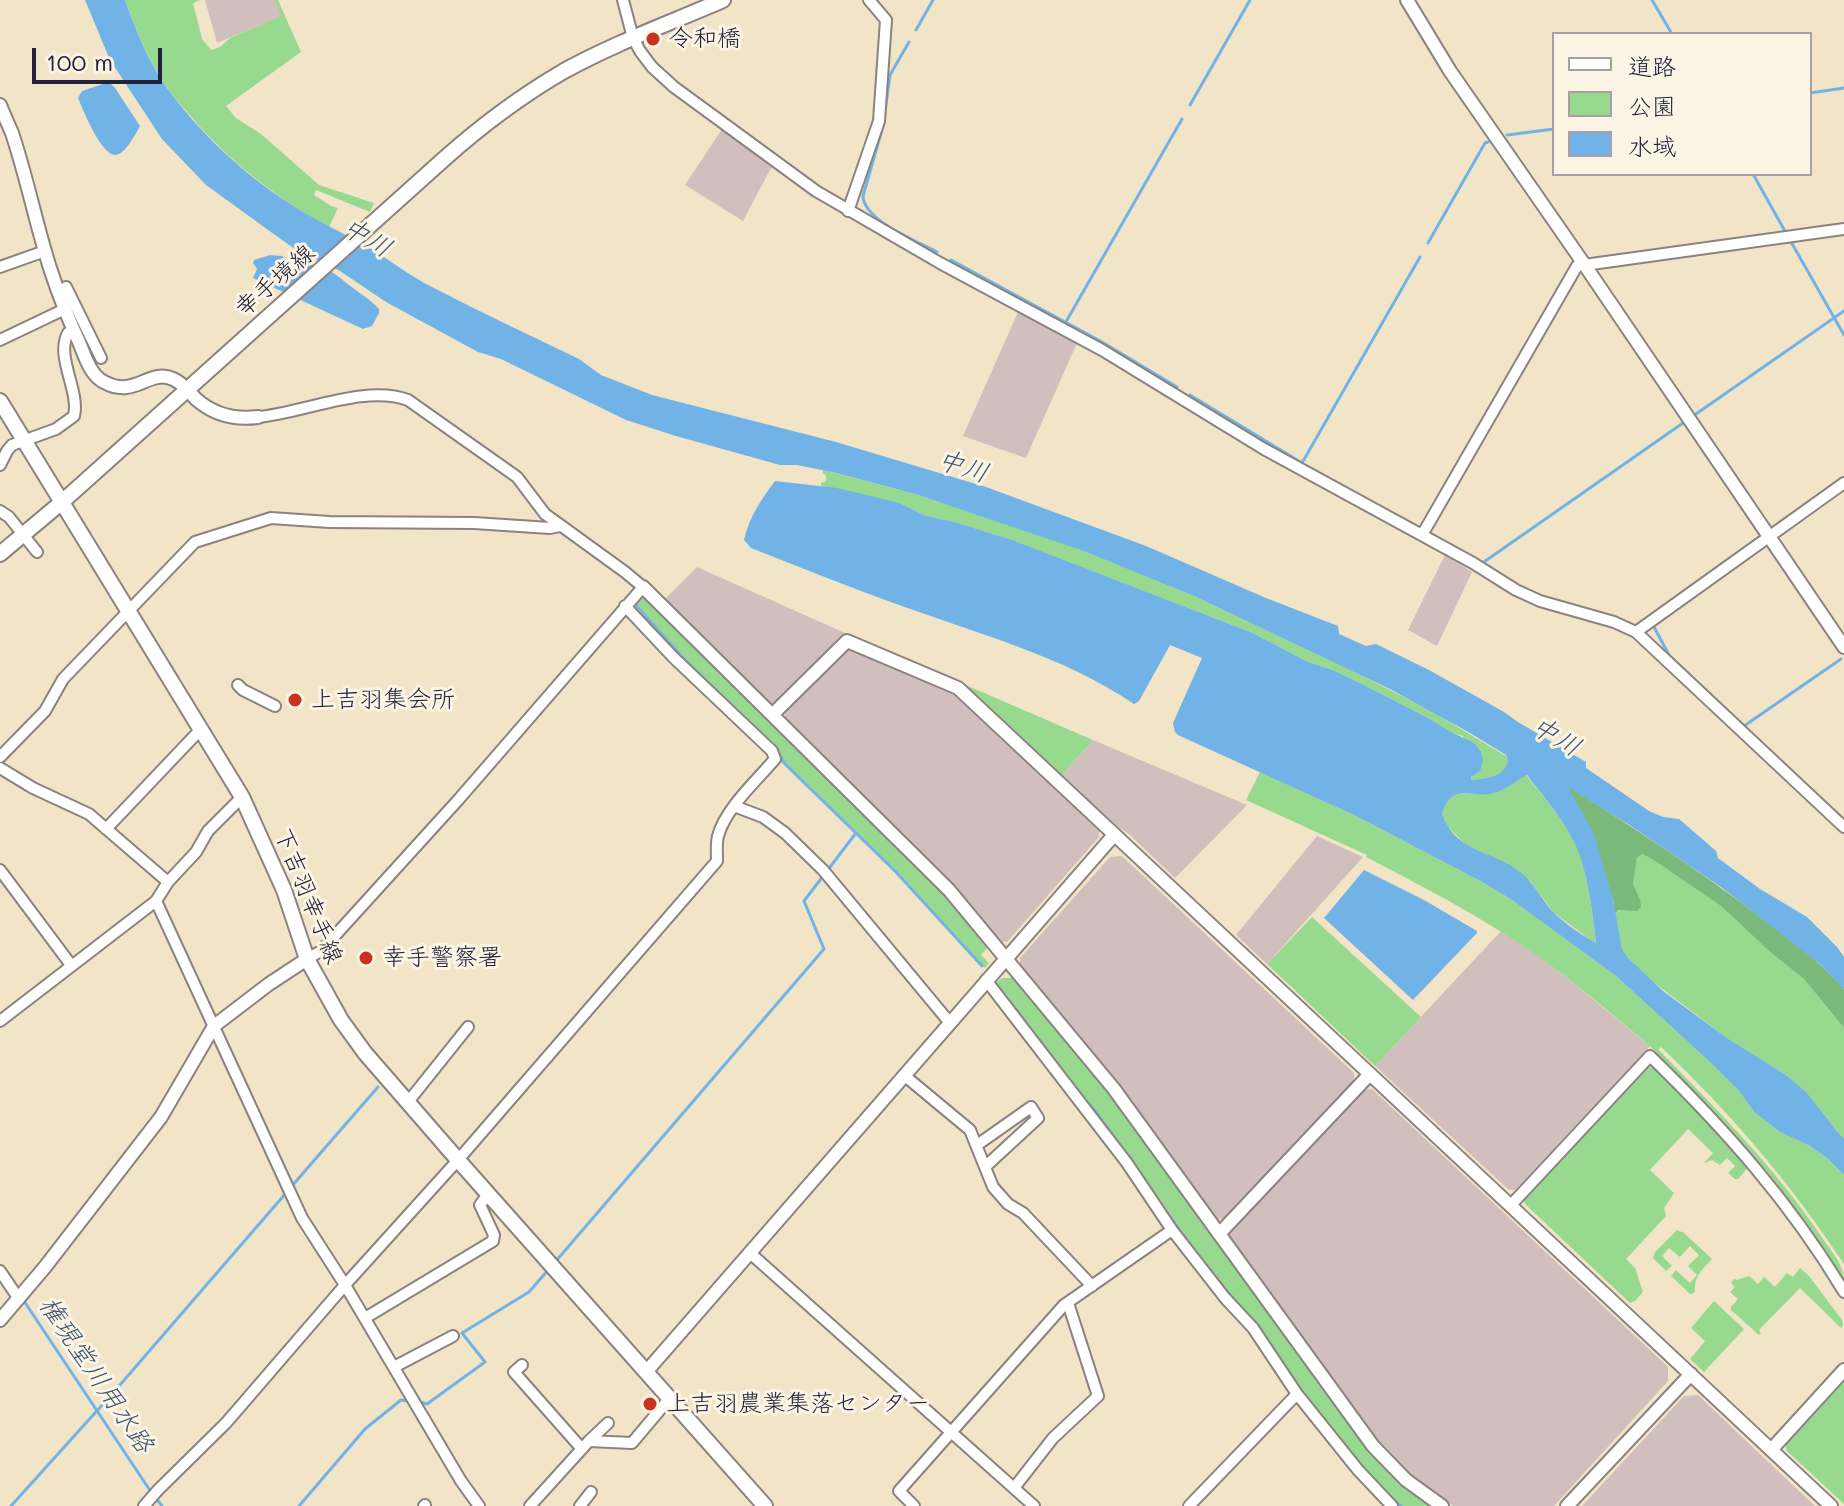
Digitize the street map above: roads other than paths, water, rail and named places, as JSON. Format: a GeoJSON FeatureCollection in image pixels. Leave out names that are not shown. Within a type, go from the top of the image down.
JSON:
{"type":"FeatureCollection","features":[{"type":"Feature","properties":{"kind":"main road","name":"幸手境線"},"geometry":{"type":"LineString","coordinates":[[0,554],[462,143],[494,118],[565,71],[723,0]]}},
{"type":"Feature","properties":{"kind":"main road","name":"下吉羽幸手線"},"geometry":{"type":"LineString","coordinates":[[0,401],[242,797],[284,890],[307,959],[341,1020],[365,1053],[458,1160],[765,1506]]}},
{"type":"Feature","properties":{"kind":"street"},"geometry":{"type":"LineString","coordinates":[[623,0],[633,38],[652,67],[674,87],[816,191],[1102,350],[1264,449],[1473,563],[1516,590],[1540,601],[1614,622],[1636,632],[1844,827]]}},
{"type":"Feature","properties":{"kind":"street"},"geometry":{"type":"LineString","coordinates":[[848,211],[879,121],[886,20],[869,0]]}},
{"type":"Feature","properties":{"kind":"street"},"geometry":{"type":"LineString","coordinates":[[1407,0],[1450,71],[1844,647]]}},
{"type":"Feature","properties":{"kind":"street"},"geometry":{"type":"LineString","coordinates":[[0,105],[65,309],[90,368],[98,379],[114,387],[130,388],[165,376],[178,381],[205,407],[243,419],[381,394],[398,396],[418,405],[517,477],[545,514],[643,587],[949,890],[1114,1089],[1373,1446],[1406,1480],[1442,1506]]}},
{"type":"Feature","properties":{"kind":"street"},"geometry":{"type":"LineString","coordinates":[[1422,535],[1577,266],[1844,229]]}},
{"type":"Feature","properties":{"kind":"street"},"geometry":{"type":"LineString","coordinates":[[0,267],[45,251]]}},
{"type":"Feature","properties":{"kind":"street"},"geometry":{"type":"LineString","coordinates":[[66,287],[101,358]]}},
{"type":"Feature","properties":{"kind":"street"},"geometry":{"type":"LineString","coordinates":[[0,340],[65,309]]}},
{"type":"Feature","properties":{"kind":"street"},"geometry":{"type":"LineString","coordinates":[[0,465],[12,445],[56,429],[74,416],[75,399],[64,343],[68,333],[74,331]]}},
{"type":"Feature","properties":{"kind":"street"},"geometry":{"type":"LineString","coordinates":[[1636,632],[1844,483]]}},
{"type":"Feature","properties":{"kind":"street"},"geometry":{"type":"LineString","coordinates":[[0,511],[9,517],[37,552]]}},
{"type":"Feature","properties":{"kind":"street"},"geometry":{"type":"LineString","coordinates":[[0,757],[45,711],[63,679],[195,542],[271,518],[560,526]]}},
{"type":"Feature","properties":{"kind":"street"},"geometry":{"type":"LineString","coordinates":[[0,1320],[161,1117],[214,1026],[269,984],[321,951],[643,587]]}},
{"type":"Feature","properties":{"kind":"street"},"geometry":{"type":"LineString","coordinates":[[144,1506],[226,1423],[717,861],[717,839],[722,825],[734,806],[775,759],[772,751],[674,658],[625,606]]}},
{"type":"Feature","properties":{"kind":"street"},"geometry":{"type":"LineString","coordinates":[[772,715],[847,641],[958,688],[1831,1506]]}},
{"type":"Feature","properties":{"kind":"street"},"geometry":{"type":"LineString","coordinates":[[238,685],[275,706]]}},
{"type":"Feature","properties":{"kind":"street"},"geometry":{"type":"LineString","coordinates":[[106,829],[201,729]]}},
{"type":"Feature","properties":{"kind":"street"},"geometry":{"type":"LineString","coordinates":[[0,768],[33,788],[89,814],[168,882]]}},
{"type":"Feature","properties":{"kind":"street"},"geometry":{"type":"LineString","coordinates":[[0,1021],[156,901],[168,882],[196,852],[208,831],[242,797]]}},
{"type":"Feature","properties":{"kind":"street"},"geometry":{"type":"LineString","coordinates":[[734,806],[763,817],[785,833],[823,870],[950,1023]]}},
{"type":"Feature","properties":{"kind":"street"},"geometry":{"type":"LineString","coordinates":[[646,1372],[1114,835]]}},
{"type":"Feature","properties":{"kind":"street"},"geometry":{"type":"LineString","coordinates":[[0,870],[71,965]]}},
{"type":"Feature","properties":{"kind":"street"},"geometry":{"type":"LineString","coordinates":[[156,901],[302,1218],[479,1506]]}},
{"type":"Feature","properties":{"kind":"street"},"geometry":{"type":"LineString","coordinates":[[986,980],[1127,1163],[1172,1230],[1225,1298],[1253,1328],[1297,1394],[1358,1470],[1392,1506]]}},
{"type":"Feature","properties":{"kind":"street"},"geometry":{"type":"LineString","coordinates":[[408,1102],[468,1027]]}},
{"type":"Feature","properties":{"kind":"street"},"geometry":{"type":"LineString","coordinates":[[1510,1206],[1650,1056],[1727,1134],[1773,1187],[1844,1292]]}},
{"type":"Feature","properties":{"kind":"street"},"geometry":{"type":"LineString","coordinates":[[1219,1234],[1370,1074]]}},
{"type":"Feature","properties":{"kind":"street"},"geometry":{"type":"LineString","coordinates":[[905,1076],[970,1130],[993,1187],[1008,1204],[1023,1213],[1092,1286]]}},
{"type":"Feature","properties":{"kind":"street"},"geometry":{"type":"LineString","coordinates":[[977,1145],[1031,1107],[1038,1118],[986,1166]]}},
{"type":"Feature","properties":{"kind":"street"},"geometry":{"type":"LineString","coordinates":[[365,1318],[493,1241],[494,1235],[480,1205],[488,1194]]}},
{"type":"Feature","properties":{"kind":"street"},"geometry":{"type":"LineString","coordinates":[[914,1506],[899,1491],[1068,1303],[1172,1230]]}},
{"type":"Feature","properties":{"kind":"street"},"geometry":{"type":"LineString","coordinates":[[750,1253],[1034,1506]]}},
{"type":"Feature","properties":{"kind":"street"},"geometry":{"type":"LineString","coordinates":[[0,1271],[19,1299]]}},
{"type":"Feature","properties":{"kind":"street"},"geometry":{"type":"LineString","coordinates":[[1014,1488],[1053,1438],[1098,1396],[1068,1303]]}},
{"type":"Feature","properties":{"kind":"street"},"geometry":{"type":"LineString","coordinates":[[394,1367],[453,1336]]}},
{"type":"Feature","properties":{"kind":"street"},"geometry":{"type":"LineString","coordinates":[[522,1365],[514,1372],[585,1445],[632,1443],[669,1399]]}},
{"type":"Feature","properties":{"kind":"street"},"geometry":{"type":"LineString","coordinates":[[1771,1450],[1844,1370]]}},
{"type":"Feature","properties":{"kind":"street"},"geometry":{"type":"LineString","coordinates":[[1567,1506],[1691,1374]]}},
{"type":"Feature","properties":{"kind":"street"},"geometry":{"type":"LineString","coordinates":[[1189,1506],[1297,1394]]}},
{"type":"Feature","properties":{"kind":"street"},"geometry":{"type":"LineString","coordinates":[[535,1504],[608,1423]]}},
{"type":"Feature","properties":{"kind":"street"},"geometry":{"type":"LineString","coordinates":[[580,1506],[591,1492]]}},
{"type":"Feature","properties":{"kind":"water"},"geometry":{"type":"Polygon","coordinates":[[[85,0],[125,0],[148,56],[167,88],[219,147],[264,186],[424,283],[579,359],[601,375],[652,395],[836,442],[986,487],[1146,546],[1338,626],[1339,634],[1366,646],[1376,644],[1429,670],[1586,762],[1586,768],[1649,811],[1679,819],[1716,851],[1718,858],[1760,889],[1807,917],[1837,947],[1844,957],[1844,989],[1821,965],[1721,887],[1568,787],[1594,834],[1613,899],[1622,949],[1628,958],[1663,991],[1806,1092],[1844,1138],[1844,1175],[1810,1146],[1780,1132],[1754,1112],[1739,1091],[1711,1063],[1616,976],[1512,900],[1356,816],[1178,735],[1173,723],[1202,658],[1170,645],[1139,701],[1134,704],[1050,659],[751,548],[744,540],[746,532],[756,509],[775,481],[837,488],[900,503],[924,515],[1012,540],[1253,633],[1306,661],[1366,686],[1474,743],[1483,760],[1480,771],[1471,777],[1472,780],[1498,774],[1508,761],[1506,755],[1390,689],[1194,596],[1084,551],[915,494],[832,472],[780,465],[626,420],[501,359],[478,352],[386,302],[325,262],[305,256],[206,185],[162,139],[110,60],[85,0]],[[1527,775],[1497,792],[1457,794],[1446,803],[1442,814],[1448,827],[1465,844],[1519,871],[1555,914],[1596,943],[1589,890],[1578,851],[1563,823],[1527,775]]]}},
{"type":"Feature","properties":{"kind":"water"},"geometry":{"type":"Polygon","coordinates":[[[111,84],[115,88],[140,126],[126,148],[116,155],[111,154],[99,141],[78,98],[82,91],[111,84]]]}},
{"type":"Feature","properties":{"kind":"water"},"geometry":{"type":"Polygon","coordinates":[[[270,255],[282,256],[299,265],[321,266],[334,274],[379,309],[372,326],[363,329],[253,278],[257,269],[254,260],[270,255]]]}},
{"type":"Feature","properties":{"kind":"water"},"geometry":{"type":"Polygon","coordinates":[[[1364,870],[1477,931],[1413,1000],[1324,918],[1364,870]]]}},
{"type":"Feature","properties":{"kind":"waterway"},"geometry":{"type":"LineString","coordinates":[[916,30],[933,0]]}},
{"type":"Feature","properties":{"kind":"waterway"},"geometry":{"type":"LineString","coordinates":[[1190,105],[1250,0]]}},
{"type":"Feature","properties":{"kind":"waterway"},"geometry":{"type":"LineString","coordinates":[[1652,0],[1671,32]]}},
{"type":"Feature","properties":{"kind":"waterway"},"geometry":{"type":"LineString","coordinates":[[909,42],[890,75],[883,126],[863,196],[872,214],[882,222],[937,252]]}},
{"type":"Feature","properties":{"kind":"waterway"},"geometry":{"type":"LineString","coordinates":[[1812,93],[1844,88]]}},
{"type":"Feature","properties":{"kind":"waterway"},"geometry":{"type":"LineString","coordinates":[[1067,320],[1182,119]]}},
{"type":"Feature","properties":{"kind":"waterway"},"geometry":{"type":"LineString","coordinates":[[1507,135],[1552,129]]}},
{"type":"Feature","properties":{"kind":"waterway"},"geometry":{"type":"LineString","coordinates":[[1428,243],[1488,142]]}},
{"type":"Feature","properties":{"kind":"waterway"},"geometry":{"type":"LineString","coordinates":[[1754,176],[1786,233]]}},
{"type":"Feature","properties":{"kind":"waterway"},"geometry":{"type":"LineString","coordinates":[[1790,240],[1844,335]]}},
{"type":"Feature","properties":{"kind":"waterway"},"geometry":{"type":"LineString","coordinates":[[1190,395],[1302,463],[1420,257]]}},
{"type":"Feature","properties":{"kind":"waterway"},"geometry":{"type":"LineString","coordinates":[[951,260],[1102,342],[1177,387]]}},
{"type":"Feature","properties":{"kind":"waterway"},"geometry":{"type":"LineString","coordinates":[[1696,414],[1844,311]]}},
{"type":"Feature","properties":{"kind":"waterway"},"geometry":{"type":"LineString","coordinates":[[1481,564],[1683,423]]}},
{"type":"Feature","properties":{"kind":"waterway"},"geometry":{"type":"LineString","coordinates":[[634,603],[684,659],[768,741]]}},
{"type":"Feature","properties":{"kind":"waterway"},"geometry":{"type":"LineString","coordinates":[[1654,627],[1669,655],[1744,726],[1841,659]]}},
{"type":"Feature","properties":{"kind":"waterway"},"geometry":{"type":"LineString","coordinates":[[776,749],[785,764],[896,872],[982,966]]}},
{"type":"Feature","properties":{"kind":"waterway"},"geometry":{"type":"LineString","coordinates":[[556,1261],[824,949],[804,901],[856,833]]}},
{"type":"Feature","properties":{"kind":"waterway"},"geometry":{"type":"LineString","coordinates":[[999,988],[1043,1045]]}},
{"type":"Feature","properties":{"kind":"waterway"},"geometry":{"type":"LineString","coordinates":[[291,1187],[378,1087]]}},
{"type":"Feature","properties":{"kind":"waterway"},"geometry":{"type":"LineString","coordinates":[[1086,1102],[1116,1140]]}},
{"type":"Feature","properties":{"kind":"waterway"},"geometry":{"type":"LineString","coordinates":[[11,1506],[286,1193]]}},
{"type":"Feature","properties":{"kind":"waterway"},"geometry":{"type":"LineString","coordinates":[[1157,1199],[1195,1251]]}},
{"type":"Feature","properties":{"kind":"waterway"},"geometry":{"type":"LineString","coordinates":[[420,1402],[427,1404],[485,1362],[462,1333],[529,1292],[549,1269]]}},
{"type":"Feature","properties":{"kind":"waterway"},"geometry":{"type":"LineString","coordinates":[[1219,1282],[1243,1310]]}},
{"type":"Feature","properties":{"kind":"waterway","name":"権現堂川用水路"},"geometry":{"type":"LineString","coordinates":[[22,1298],[151,1492]]}},
{"type":"Feature","properties":{"kind":"waterway"},"geometry":{"type":"LineString","coordinates":[[1276,1354],[1313,1407]]}},
{"type":"Feature","properties":{"kind":"waterway"},"geometry":{"type":"LineString","coordinates":[[299,1506],[365,1429],[401,1400],[408,1401]]}},
{"type":"Feature","properties":{"kind":"waterway"},"geometry":{"type":"LineString","coordinates":[[1388,1495],[1401,1506]]}},
{"type":"Feature","properties":{"kind":"waterway","name":"権現堂川用水路"},"geometry":{"type":"LineString","coordinates":[[155,1497],[162,1506]]}},
{"type":"Feature","properties":{"kind":"place","name":"令和橋"},"geometry":{"type":"Point","coordinates":[653,39]}},
{"type":"Feature","properties":{"kind":"place","name":"上吉羽集会所"},"geometry":{"type":"Point","coordinates":[295,700]}},
{"type":"Feature","properties":{"kind":"place","name":"幸手警察署"},"geometry":{"type":"Point","coordinates":[366,958]}},
{"type":"Feature","properties":{"kind":"place","name":"上吉羽農業集落センター"},"geometry":{"type":"Point","coordinates":[650,1404]}},
{"type":"Feature","properties":{"kind":"water label","name":"中川"},"geometry":{"type":"Point","coordinates":[367,238]}},
{"type":"Feature","properties":{"kind":"water label","name":"中川"},"geometry":{"type":"Point","coordinates":[963,467]}},
{"type":"Feature","properties":{"kind":"water label","name":"中川"},"geometry":{"type":"Point","coordinates":[1556,737]}}]}
